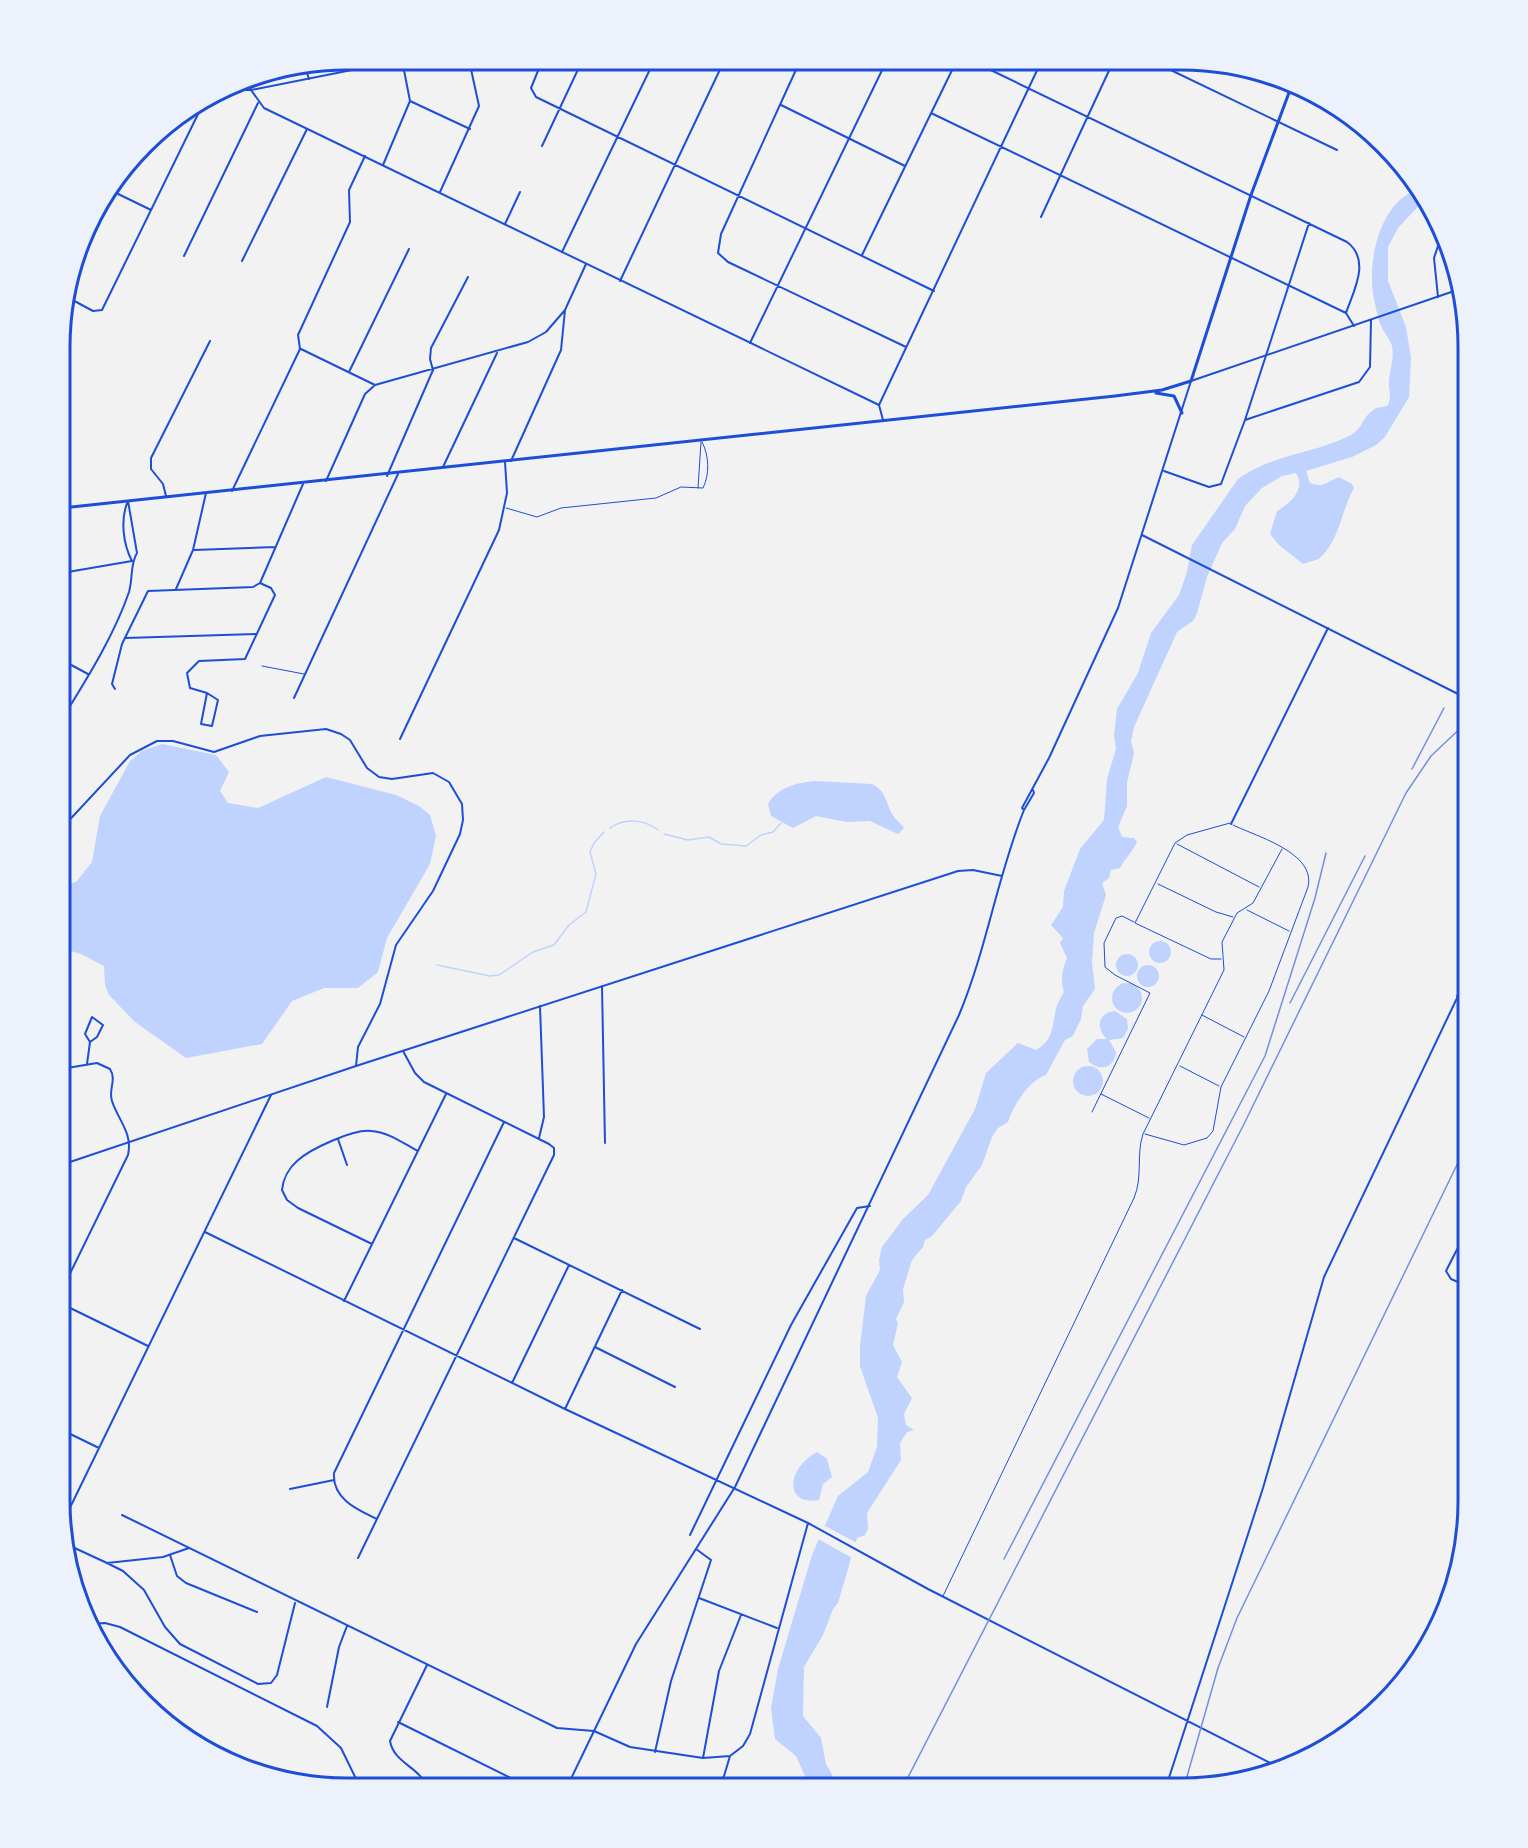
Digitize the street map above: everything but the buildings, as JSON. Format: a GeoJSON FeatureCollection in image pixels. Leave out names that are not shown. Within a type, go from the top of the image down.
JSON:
{"type":"FeatureCollection","features":[{"type":"Feature","properties":{"kind":"main road"},"geometry":{"type":"LineString","coordinates":[[71,507],[387,476],[1149,392],[1191,381],[1251,195],[1289,93]]}},
{"type":"Feature","properties":{"kind":"main road"},"geometry":{"type":"LineString","coordinates":[[1149,392],[1174,396],[1182,413]]}},
{"type":"Feature","properties":{"kind":"street"},"geometry":{"type":"LineString","coordinates":[[247,90],[353,70]]}},
{"type":"Feature","properties":{"kind":"street"},"geometry":{"type":"LineString","coordinates":[[383,165],[410,101],[404,70]]}},
{"type":"Feature","properties":{"kind":"street"},"geometry":{"type":"LineString","coordinates":[[440,193],[470,129],[478,102],[472,70]]}},
{"type":"Feature","properties":{"kind":"street"},"geometry":{"type":"LineString","coordinates":[[539,70],[532,93],[934,291]]}},
{"type":"Feature","properties":{"kind":"street"},"geometry":{"type":"LineString","coordinates":[[542,146],[578,70]]}},
{"type":"Feature","properties":{"kind":"street"},"geometry":{"type":"LineString","coordinates":[[562,252],[650,70]]}},
{"type":"Feature","properties":{"kind":"street"},"geometry":{"type":"LineString","coordinates":[[620,281],[720,70]]}},
{"type":"Feature","properties":{"kind":"street"},"geometry":{"type":"LineString","coordinates":[[796,70],[718,241],[718,253],[728,262],[906,347]]}},
{"type":"Feature","properties":{"kind":"street"},"geometry":{"type":"LineString","coordinates":[[750,344],[882,70]]}},
{"type":"Feature","properties":{"kind":"street"},"geometry":{"type":"LineString","coordinates":[[862,255],[952,70]]}},
{"type":"Feature","properties":{"kind":"street"},"geometry":{"type":"LineString","coordinates":[[991,70],[1342,239],[1354,248],[1359,258],[1360,268],[1346,313]]}},
{"type":"Feature","properties":{"kind":"street"},"geometry":{"type":"LineString","coordinates":[[883,420],[879,405],[1037,70]]}},
{"type":"Feature","properties":{"kind":"street"},"geometry":{"type":"LineString","coordinates":[[1041,217],[1109,70]]}},
{"type":"Feature","properties":{"kind":"street"},"geometry":{"type":"LineString","coordinates":[[1171,70],[1337,150]]}},
{"type":"Feature","properties":{"kind":"street"},"geometry":{"type":"LineString","coordinates":[[307,74],[309,79]]}},
{"type":"Feature","properties":{"kind":"street"},"geometry":{"type":"LineString","coordinates":[[251,90],[258,103],[264,108],[879,405]]}},
{"type":"Feature","properties":{"kind":"street"},"geometry":{"type":"LineString","coordinates":[[410,101],[470,129]]}},
{"type":"Feature","properties":{"kind":"street"},"geometry":{"type":"LineString","coordinates":[[184,256],[258,103]]}},
{"type":"Feature","properties":{"kind":"street"},"geometry":{"type":"LineString","coordinates":[[780,105],[905,166]]}},
{"type":"Feature","properties":{"kind":"street"},"geometry":{"type":"LineString","coordinates":[[931,113],[1289,284],[1346,313],[1354,326]]}},
{"type":"Feature","properties":{"kind":"street"},"geometry":{"type":"LineString","coordinates":[[75,301],[93,311],[102,310],[198,115]]}},
{"type":"Feature","properties":{"kind":"street"},"geometry":{"type":"LineString","coordinates":[[242,261],[307,129]]}},
{"type":"Feature","properties":{"kind":"street"},"geometry":{"type":"LineString","coordinates":[[232,490],[300,348],[298,335],[350,222],[349,193],[365,156]]}},
{"type":"Feature","properties":{"kind":"street"},"geometry":{"type":"LineString","coordinates":[[505,224],[520,192]]}},
{"type":"Feature","properties":{"kind":"street"},"geometry":{"type":"LineString","coordinates":[[117,194],[151,210]]}},
{"type":"Feature","properties":{"kind":"street"},"geometry":{"type":"LineString","coordinates":[[1164,471],[1215,487],[1223,480],[1245,420],[1309,223]]}},
{"type":"Feature","properties":{"kind":"street"},"geometry":{"type":"LineString","coordinates":[[1438,246],[1434,258],[1438,297]]}},
{"type":"Feature","properties":{"kind":"street"},"geometry":{"type":"LineString","coordinates":[[349,372],[409,249]]}},
{"type":"Feature","properties":{"kind":"street"},"geometry":{"type":"LineString","coordinates":[[326,482],[365,394],[375,385],[498,353],[528,342],[546,332],[564,310],[586,264]]}},
{"type":"Feature","properties":{"kind":"street"},"geometry":{"type":"LineString","coordinates":[[387,476],[433,370],[430,359],[431,348],[468,277]]}},
{"type":"Feature","properties":{"kind":"street"},"geometry":{"type":"LineString","coordinates":[[571,1778],[641,1636],[735,1487],[870,1206],[967,995],[984,946],[1002,876],[1024,810],[1107,634],[1164,471],[1191,381],[1452,292]]}},
{"type":"Feature","properties":{"kind":"street"},"geometry":{"type":"LineString","coordinates":[[511,461],[561,350],[564,310]]}},
{"type":"Feature","properties":{"kind":"street"},"geometry":{"type":"LineString","coordinates":[[1245,420],[1359,382],[1370,368],[1372,320]]}},
{"type":"Feature","properties":{"kind":"street"},"geometry":{"type":"LineString","coordinates":[[167,498],[164,484],[151,469],[151,458],[210,341]]}},
{"type":"Feature","properties":{"kind":"street"},"geometry":{"type":"LineString","coordinates":[[300,348],[375,385]]}},
{"type":"Feature","properties":{"kind":"street"},"geometry":{"type":"LineString","coordinates":[[441,469],[498,353]]}},
{"type":"Feature","properties":{"kind":"street"},"geometry":{"type":"LineString","coordinates":[[400,739],[491,551],[505,507],[508,483],[505,462]]}},
{"type":"Feature","properties":{"kind":"street"},"geometry":{"type":"LineString","coordinates":[[294,698],[398,474]]}},
{"type":"Feature","properties":{"kind":"street"},"geometry":{"type":"LineString","coordinates":[[116,689],[112,684],[125,638],[148,591],[253,586],[260,583],[303,484]]}},
{"type":"Feature","properties":{"kind":"street"},"geometry":{"type":"LineString","coordinates":[[176,589],[193,550],[206,493]]}},
{"type":"Feature","properties":{"kind":"street"},"geometry":{"type":"LineString","coordinates":[[128,501],[124,511],[124,525],[127,551],[132,561]]}},
{"type":"Feature","properties":{"kind":"street"},"geometry":{"type":"LineString","coordinates":[[71,703],[129,592],[132,561],[137,552],[128,501]]}},
{"type":"Feature","properties":{"kind":"street"},"geometry":{"type":"LineString","coordinates":[[1142,535],[1458,694]]}},
{"type":"Feature","properties":{"kind":"street"},"geometry":{"type":"LineString","coordinates":[[193,550],[275,547]]}},
{"type":"Feature","properties":{"kind":"street"},"geometry":{"type":"LineString","coordinates":[[71,571],[132,561]]}},
{"type":"Feature","properties":{"kind":"street"},"geometry":{"type":"LineString","coordinates":[[207,693],[201,724],[212,726],[218,700],[207,693],[190,688],[187,680],[189,669],[199,661],[245,659],[274,595],[271,588],[260,583]]}},
{"type":"Feature","properties":{"kind":"street"},"geometry":{"type":"LineString","coordinates":[[1232,824],[1328,628]]}},
{"type":"Feature","properties":{"kind":"street"},"geometry":{"type":"LineString","coordinates":[[125,638],[257,634]]}},
{"type":"Feature","properties":{"kind":"street"},"geometry":{"type":"LineString","coordinates":[[71,665],[88,674]]}},
{"type":"Feature","properties":{"kind":"street"},"geometry":{"type":"LineString","coordinates":[[71,818],[130,755],[157,741],[173,741],[213,752],[260,736],[326,729],[350,740],[367,768],[379,777],[392,778],[433,773],[449,782],[462,804],[463,820],[460,834],[433,891],[396,945],[389,962],[380,1004],[358,1047],[356,1066]]}},
{"type":"Feature","properties":{"kind":"street"},"geometry":{"type":"LineString","coordinates":[[71,1163],[356,1066],[958,871],[973,870],[1002,876]]}},
{"type":"Feature","properties":{"kind":"street"},"geometry":{"type":"LineString","coordinates":[[602,986],[605,1143]]}},
{"type":"Feature","properties":{"kind":"street"},"geometry":{"type":"LineString","coordinates":[[1169,1778],[1263,1488],[1324,1276],[1457,996]]}},
{"type":"Feature","properties":{"kind":"street"},"geometry":{"type":"LineString","coordinates":[[539,1138],[544,1117],[540,1006]]}},
{"type":"Feature","properties":{"kind":"street"},"geometry":{"type":"LineString","coordinates":[[87,1064],[90,1042],[85,1034],[92,1017],[103,1025],[97,1037],[90,1042]]}},
{"type":"Feature","properties":{"kind":"street"},"geometry":{"type":"LineString","coordinates":[[358,1558],[554,1158],[552,1146],[539,1138],[446,1094],[415,1073],[403,1051]]}},
{"type":"Feature","properties":{"kind":"street"},"geometry":{"type":"LineString","coordinates":[[71,1067],[102,1064],[112,1071],[112,1102],[130,1143],[128,1155],[71,1272]]}},
{"type":"Feature","properties":{"kind":"street"},"geometry":{"type":"LineString","coordinates":[[344,1301],[446,1094]]}},
{"type":"Feature","properties":{"kind":"street"},"geometry":{"type":"LineString","coordinates":[[71,1506],[271,1095]]}},
{"type":"Feature","properties":{"kind":"street"},"geometry":{"type":"LineString","coordinates":[[377,1519],[349,1504],[334,1480],[338,1462],[504,1122]]}},
{"type":"Feature","properties":{"kind":"street"},"geometry":{"type":"LineString","coordinates":[[372,1244],[298,1208],[282,1193],[286,1176],[297,1160],[353,1133],[370,1131],[389,1136],[418,1151]]}},
{"type":"Feature","properties":{"kind":"street"},"geometry":{"type":"LineString","coordinates":[[338,1139],[347,1165]]}},
{"type":"Feature","properties":{"kind":"street"},"geometry":{"type":"LineString","coordinates":[[690,1535],[790,1325],[848,1220],[857,1208],[870,1206]]}},
{"type":"Feature","properties":{"kind":"street"},"geometry":{"type":"LineString","coordinates":[[205,1232],[565,1409],[808,1523],[942,1596],[1270,1763]]}},
{"type":"Feature","properties":{"kind":"street"},"geometry":{"type":"LineString","coordinates":[[514,1238],[700,1329]]}},
{"type":"Feature","properties":{"kind":"street"},"geometry":{"type":"LineString","coordinates":[[1458,1247],[1446,1273],[1458,1280]]}},
{"type":"Feature","properties":{"kind":"street"},"geometry":{"type":"LineString","coordinates":[[512,1383],[569,1265]]}},
{"type":"Feature","properties":{"kind":"street"},"geometry":{"type":"LineString","coordinates":[[565,1409],[622,1290]]}},
{"type":"Feature","properties":{"kind":"street"},"geometry":{"type":"LineString","coordinates":[[71,1308],[148,1346]]}},
{"type":"Feature","properties":{"kind":"street"},"geometry":{"type":"LineString","coordinates":[[594,1347],[675,1387]]}},
{"type":"Feature","properties":{"kind":"street"},"geometry":{"type":"LineString","coordinates":[[71,1434],[99,1448]]}},
{"type":"Feature","properties":{"kind":"street"},"geometry":{"type":"LineString","coordinates":[[290,1489],[334,1480]]}},
{"type":"Feature","properties":{"kind":"street"},"geometry":{"type":"LineString","coordinates":[[122,1515],[295,1602],[557,1728],[594,1731],[624,1746],[703,1758],[730,1755],[743,1746],[750,1734],[808,1523]]}},
{"type":"Feature","properties":{"kind":"street"},"geometry":{"type":"LineString","coordinates":[[75,1548],[129,1576],[144,1590],[165,1627],[180,1644],[250,1680],[267,1685],[273,1681],[279,1671],[295,1602]]}},
{"type":"Feature","properties":{"kind":"street"},"geometry":{"type":"LineString","coordinates":[[107,1563],[170,1555],[189,1548]]}},
{"type":"Feature","properties":{"kind":"street"},"geometry":{"type":"LineString","coordinates":[[655,1752],[671,1681],[711,1560],[696,1549]]}},
{"type":"Feature","properties":{"kind":"street"},"geometry":{"type":"LineString","coordinates":[[170,1555],[177,1576],[186,1583],[256,1612]]}},
{"type":"Feature","properties":{"kind":"street"},"geometry":{"type":"LineString","coordinates":[[699,1598],[778,1629]]}},
{"type":"Feature","properties":{"kind":"street"},"geometry":{"type":"LineString","coordinates":[[703,1758],[719,1671],[741,1615]]}},
{"type":"Feature","properties":{"kind":"street"},"geometry":{"type":"LineString","coordinates":[[99,1623],[120,1627],[317,1726],[340,1748],[355,1778]]}},
{"type":"Feature","properties":{"kind":"street"},"geometry":{"type":"LineString","coordinates":[[327,1707],[339,1647],[347,1626]]}},
{"type":"Feature","properties":{"kind":"street"},"geometry":{"type":"LineString","coordinates":[[422,1778],[404,1764],[390,1744],[398,1722],[427,1665]]}},
{"type":"Feature","properties":{"kind":"street"},"geometry":{"type":"LineString","coordinates":[[398,1722],[511,1778]]}},
{"type":"Feature","properties":{"kind":"street"},"geometry":{"type":"LineString","coordinates":[[723,1778],[730,1755]]}},
{"type":"Feature","properties":{"kind":"lane"},"geometry":{"type":"LineString","coordinates":[[698,489],[702,440]]}},
{"type":"Feature","properties":{"kind":"lane"},"geometry":{"type":"LineString","coordinates":[[505,507],[537,517],[562,508],[656,498],[681,487],[703,488],[708,473],[706,449],[702,440]]}},
{"type":"Feature","properties":{"kind":"lane"},"geometry":{"type":"LineString","coordinates":[[262,666],[306,674]]}},
{"type":"Feature","properties":{"kind":"lane"},"geometry":{"type":"LineString","coordinates":[[1135,923],[1175,843],[1187,836],[1228,822],[1300,858],[1309,875],[1308,887],[1269,991],[1221,1087],[1215,1127],[1207,1138],[1184,1145],[1143,1134]]}},
{"type":"Feature","properties":{"kind":"lane"},"geometry":{"type":"LineString","coordinates":[[1175,843],[1260,887]]}},
{"type":"Feature","properties":{"kind":"lane"},"geometry":{"type":"LineString","coordinates":[[942,1596],[1134,1198],[1139,1184],[1139,1151],[1143,1134],[1224,970],[1222,942],[1236,913],[1253,903],[1282,849]]}},
{"type":"Feature","properties":{"kind":"lane"},"geometry":{"type":"LineString","coordinates":[[1156,883],[1216,912],[1234,918]]}},
{"type":"Feature","properties":{"kind":"lane"},"geometry":{"type":"LineString","coordinates":[[1246,909],[1291,932]]}},
{"type":"Feature","properties":{"kind":"lane"},"geometry":{"type":"LineString","coordinates":[[1092,1112],[1150,993],[1115,975],[1105,967],[1104,943],[1116,918],[1122,916],[1211,959],[1223,959]]}},
{"type":"Feature","properties":{"kind":"lane"},"geometry":{"type":"LineString","coordinates":[[1202,1015],[1246,1037]]}},
{"type":"Feature","properties":{"kind":"lane"},"geometry":{"type":"LineString","coordinates":[[1178,1065],[1221,1087]]}},
{"type":"Feature","properties":{"kind":"lane"},"geometry":{"type":"LineString","coordinates":[[1101,1094],[1150,1119]]}},
{"type":"Feature","properties":{"kind":"water"},"geometry":{"type":"Polygon","coordinates":[[[1410,193],[1418,206],[1398,228],[1388,247],[1388,281],[1406,327],[1411,358],[1409,397],[1385,437],[1376,445],[1352,457],[1306,471],[1310,483],[1322,485],[1339,477],[1352,484],[1354,488],[1332,543],[1319,559],[1303,564],[1279,545],[1270,534],[1277,511],[1296,495],[1299,479],[1296,473],[1282,476],[1262,488],[1245,506],[1235,529],[1222,543],[1207,577],[1194,620],[1177,632],[1134,727],[1131,741],[1134,753],[1127,783],[1127,806],[1118,827],[1122,837],[1134,838],[1137,842],[1120,868],[1111,870],[1109,878],[1102,883],[1106,895],[1094,933],[1092,962],[1095,989],[1083,1006],[1081,1019],[1073,1036],[1065,1040],[1046,1075],[1034,1082],[1023,1094],[1008,1122],[998,1128],[992,1137],[982,1165],[966,1187],[961,1201],[932,1236],[925,1240],[923,1247],[912,1260],[903,1289],[904,1302],[896,1319],[898,1323],[893,1345],[902,1362],[897,1377],[912,1398],[904,1414],[906,1425],[914,1430],[907,1432],[900,1443],[901,1460],[867,1513],[868,1529],[865,1535],[857,1538],[838,1603],[804,1667],[803,1716],[821,1738],[826,1764],[834,1778],[806,1778],[796,1756],[775,1739],[771,1708],[778,1669],[812,1555],[838,1496],[868,1472],[877,1447],[878,1418],[860,1366],[860,1346],[866,1296],[880,1270],[879,1260],[882,1247],[903,1219],[928,1195],[975,1109],[986,1073],[1018,1043],[1036,1050],[1049,1037],[1057,1007],[1064,992],[1062,975],[1067,958],[1060,943],[1063,938],[1051,925],[1063,907],[1064,891],[1080,849],[1104,820],[1107,779],[1116,749],[1114,735],[1117,709],[1138,673],[1151,633],[1179,595],[1187,572],[1192,545],[1238,479],[1264,465],[1347,437],[1357,431],[1374,409],[1388,405],[1393,351],[1376,310],[1372,280],[1373,265],[1379,234],[1385,220],[1393,207],[1410,193]]]}},
{"type":"Feature","properties":{"kind":"water"},"geometry":{"type":"Polygon","coordinates":[[[162,744],[216,755],[229,772],[220,791],[228,803],[258,808],[326,777],[396,795],[419,806],[430,815],[436,836],[430,864],[387,938],[378,972],[358,988],[324,988],[292,1001],[262,1044],[186,1058],[135,1022],[109,995],[105,985],[104,966],[71,951],[71,883],[76,882],[92,862],[100,816],[130,761],[142,751],[162,744]]]}},
{"type":"Feature","properties":{"kind":"water"},"geometry":{"type":"Polygon","coordinates":[[[815,781],[872,784],[884,795],[894,817],[904,828],[898,834],[870,821],[847,822],[816,816],[793,828],[771,816],[768,804],[782,790],[815,781]]]}},
{"type":"Feature","properties":{"kind":"water"},"geometry":{"type":"Polygon","coordinates":[[[1156,941],[1164,941],[1171,948],[1171,956],[1164,963],[1156,963],[1149,956],[1149,948],[1156,941]]]}},
{"type":"Feature","properties":{"kind":"water"},"geometry":{"type":"Polygon","coordinates":[[[1123,954],[1131,954],[1138,961],[1138,969],[1131,976],[1123,976],[1116,969],[1116,961],[1123,954]]]}},
{"type":"Feature","properties":{"kind":"water"},"geometry":{"type":"Polygon","coordinates":[[[1144,965],[1152,965],[1159,972],[1159,980],[1152,987],[1144,987],[1137,980],[1137,972],[1144,965]]]}},
{"type":"Feature","properties":{"kind":"water"},"geometry":{"type":"Polygon","coordinates":[[[1127,983],[1133,984],[1141,992],[1141,1004],[1133,1012],[1127,1013],[1121,1012],[1113,1004],[1112,998],[1113,992],[1121,984],[1127,983]]]}},
{"type":"Feature","properties":{"kind":"water"},"geometry":{"type":"Polygon","coordinates":[[[1115,1011],[1127,1019],[1128,1029],[1123,1038],[1109,1040],[1116,1052],[1115,1057],[1107,1066],[1098,1067],[1089,1062],[1087,1049],[1097,1039],[1107,1039],[1101,1031],[1100,1022],[1109,1012],[1115,1011]]]}},
{"type":"Feature","properties":{"kind":"water"},"geometry":{"type":"Polygon","coordinates":[[[1088,1066],[1094,1067],[1102,1075],[1102,1087],[1094,1095],[1088,1096],[1082,1095],[1074,1087],[1073,1081],[1074,1075],[1082,1067],[1088,1066]]]}},
{"type":"Feature","properties":{"kind":"water"},"geometry":{"type":"Polygon","coordinates":[[[817,1452],[827,1459],[832,1477],[823,1484],[819,1500],[807,1500],[799,1497],[793,1484],[800,1467],[817,1452]]]}},
{"type":"Feature","properties":{"kind":"pier"},"geometry":{"type":"Polygon","coordinates":[[[825,1526],[859,1544],[854,1559],[818,1539],[825,1526]]]}},
{"type":"Feature","properties":{"kind":"waterway"},"geometry":{"type":"LineString","coordinates":[[610,828],[634,821],[658,830]]}},
{"type":"Feature","properties":{"kind":"waterway"},"geometry":{"type":"LineString","coordinates":[[664,834],[688,840],[709,837],[721,844],[746,846],[761,835],[773,832],[781,823]]}},
{"type":"Feature","properties":{"kind":"waterway"},"geometry":{"type":"LineString","coordinates":[[437,965],[490,976],[499,975],[533,952],[554,945],[569,925],[586,912],[596,874],[590,852],[594,843],[604,832]]}},
{"type":"Feature","properties":{"kind":"railway"},"geometry":{"type":"LineString","coordinates":[[1412,769],[1444,708]]}},
{"type":"Feature","properties":{"kind":"railway"},"geometry":{"type":"LineString","coordinates":[[908,1778],[1244,1124],[1406,793],[1431,756],[1458,730]]}},
{"type":"Feature","properties":{"kind":"railway"},"geometry":{"type":"LineString","coordinates":[[1004,1559],[1265,1056],[1315,898],[1326,853]]}},
{"type":"Feature","properties":{"kind":"railway"},"geometry":{"type":"LineString","coordinates":[[1290,1003],[1365,856]]}},
{"type":"Feature","properties":{"kind":"railway"},"geometry":{"type":"LineString","coordinates":[[1187,1778],[1218,1668],[1237,1618],[1458,1163]]}}]}
